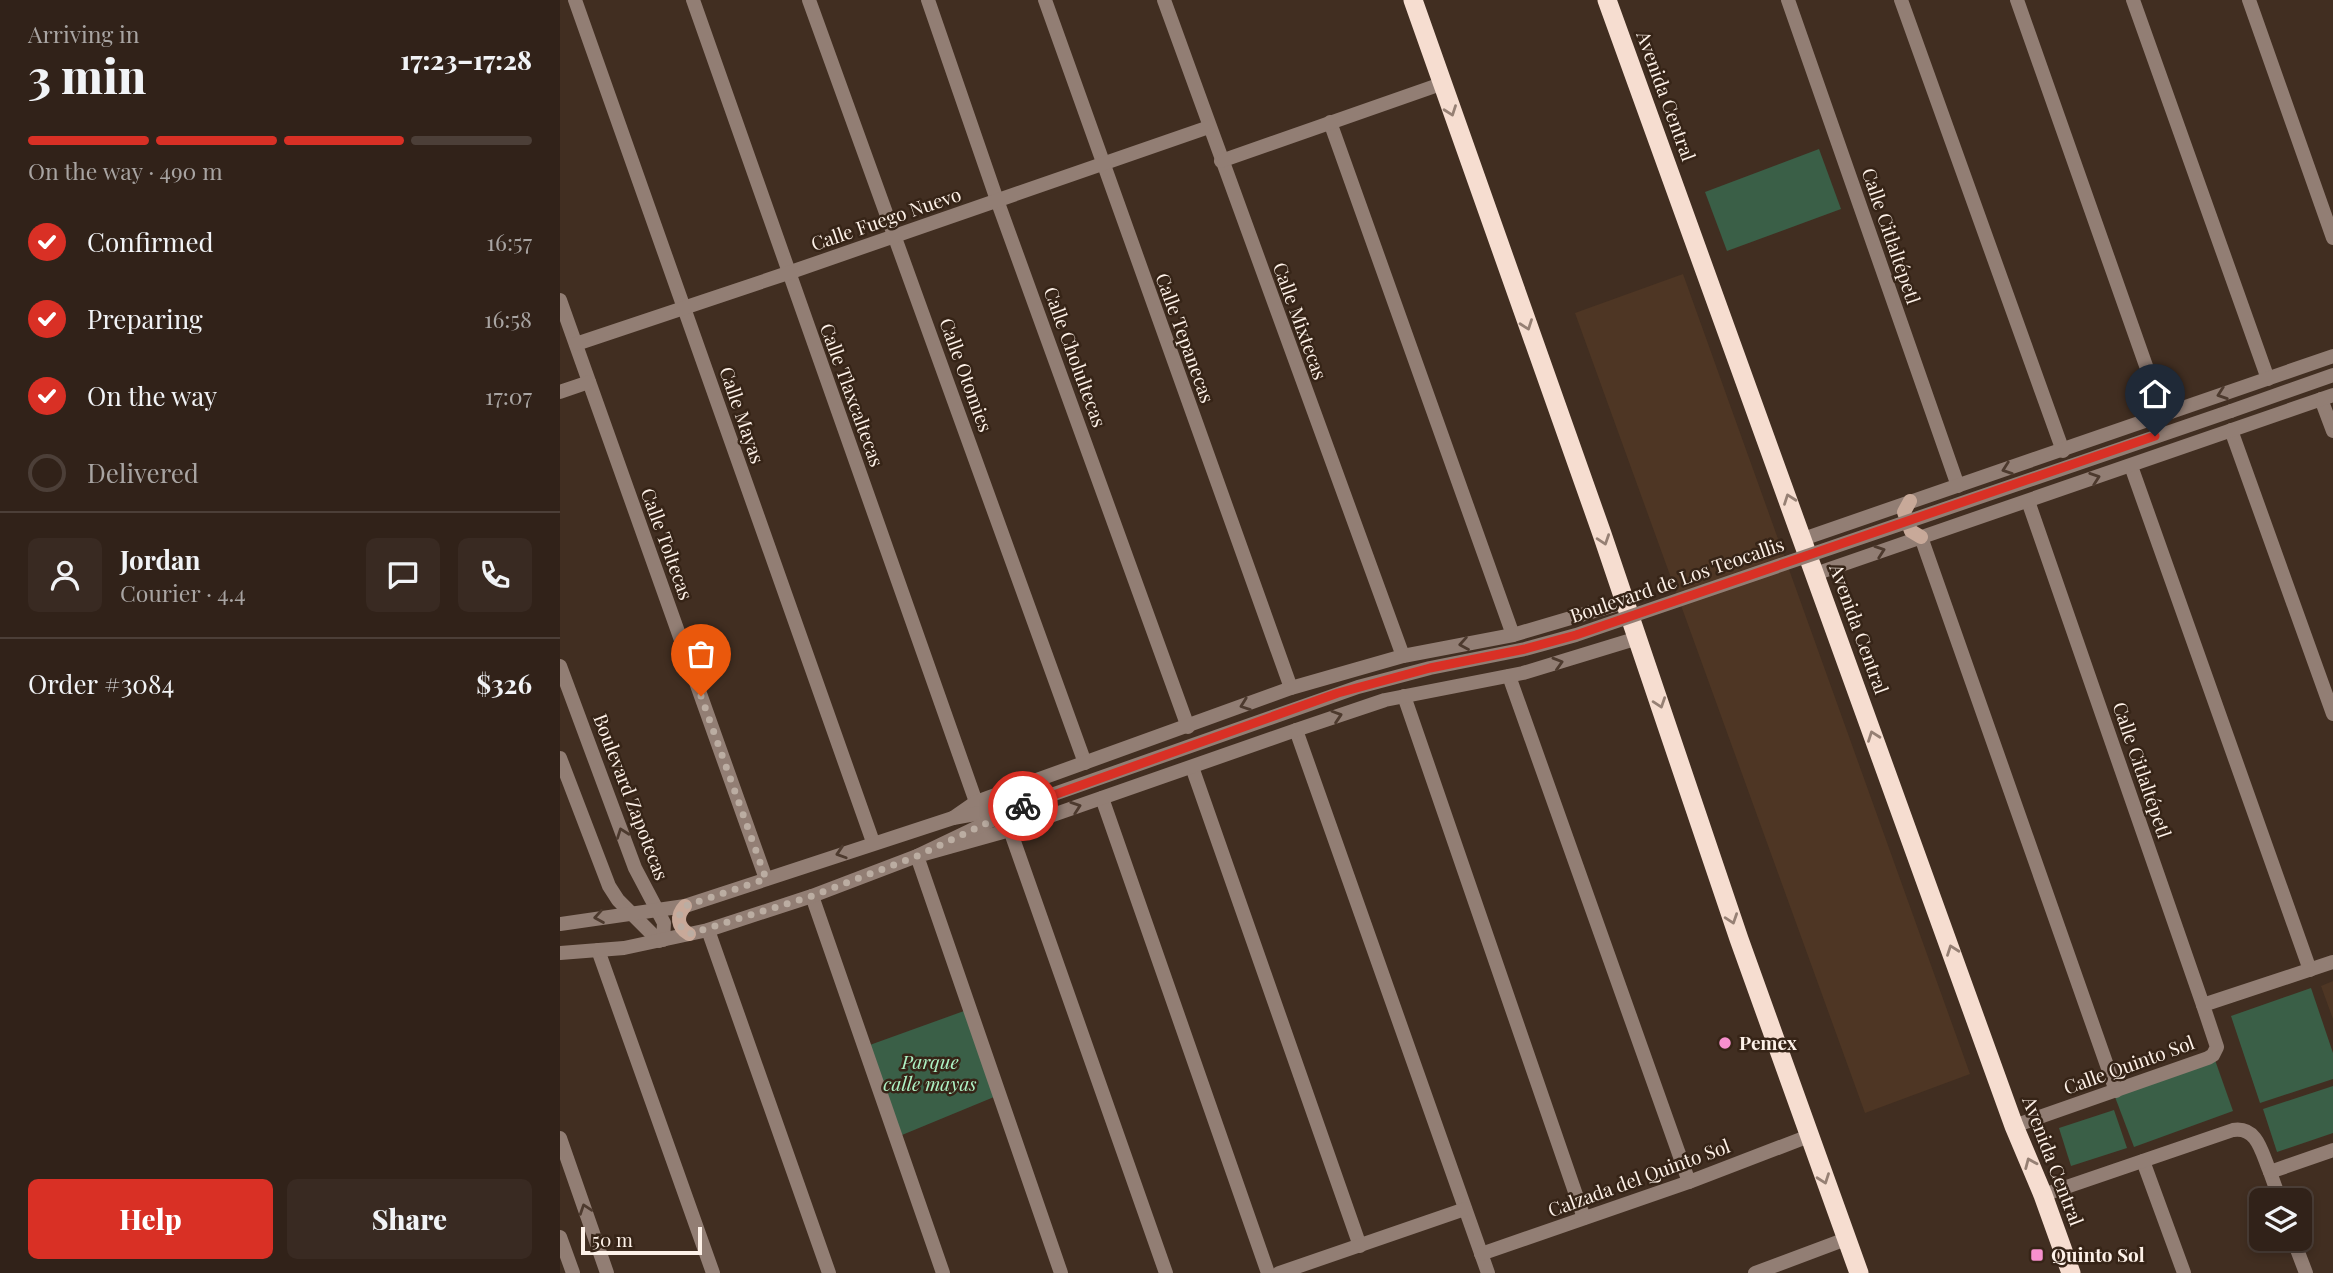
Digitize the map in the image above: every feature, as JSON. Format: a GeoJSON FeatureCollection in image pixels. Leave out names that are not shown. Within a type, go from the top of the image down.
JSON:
{"type":"FeatureCollection","features":[{"type":"Feature","properties":{"kind":"highway"},"geometry":{"type":"LineString","coordinates":[[1413,0],[1858,1273]]}},
{"type":"Feature","properties":{"kind":"highway","name":"Avenida Central"},"geometry":{"type":"LineString","coordinates":[[1607,0],[2014,1126],[2071,1273]]}},
{"type":"Feature","properties":{"kind":"main road"},"geometry":{"type":"LineString","coordinates":[[1910,501],[1904,512],[1911,531],[1921,537]]}},
{"type":"Feature","properties":{"kind":"main road"},"geometry":{"type":"LineString","coordinates":[[685,906],[680,913],[679,923],[682,930],[689,934]]}},
{"type":"Feature","properties":{"kind":"street","name":"Calle Mayas"},"geometry":{"type":"LineString","coordinates":[[575,0],[873,842]]}},
{"type":"Feature","properties":{"kind":"street","name":"Calle Tlaxcaltecas"},"geometry":{"type":"LineString","coordinates":[[693,0],[976,802]]}},
{"type":"Feature","properties":{"kind":"street","name":"Calle Otomies"},"geometry":{"type":"LineString","coordinates":[[809,0],[1085,764]]}},
{"type":"Feature","properties":{"kind":"street","name":"Calle Cholultecas"},"geometry":{"type":"LineString","coordinates":[[928,0],[997,200],[1188,727]]}},
{"type":"Feature","properties":{"kind":"street","name":"Calle Tepanecas"},"geometry":{"type":"LineString","coordinates":[[1045,0],[1291,688]]}},
{"type":"Feature","properties":{"kind":"street","name":"Calle Mixtecas"},"geometry":{"type":"LineString","coordinates":[[1164,0],[1403,656]]}},
{"type":"Feature","properties":{"kind":"street","name":"Calle Citlaltépetl"},"geometry":{"type":"LineString","coordinates":[[1788,0],[1958,486]]}},
{"type":"Feature","properties":{"kind":"street"},"geometry":{"type":"LineString","coordinates":[[1901,0],[2063,451]]}},
{"type":"Feature","properties":{"kind":"street"},"geometry":{"type":"LineString","coordinates":[[2017,0],[2163,414]]}},
{"type":"Feature","properties":{"kind":"street"},"geometry":{"type":"LineString","coordinates":[[2133,0],[2267,379]]}},
{"type":"Feature","properties":{"kind":"street"},"geometry":{"type":"LineString","coordinates":[[2249,0],[2333,238]]}},
{"type":"Feature","properties":{"kind":"street"},"geometry":{"type":"LineString","coordinates":[[1221,161],[1441,84]]}},
{"type":"Feature","properties":{"kind":"street"},"geometry":{"type":"LineString","coordinates":[[1331,122],[1517,634],[1532,644],[1535,653],[1533,664],[1516,675]]}},
{"type":"Feature","properties":{"kind":"street","name":"Calle Fuego Nuevo"},"geometry":{"type":"LineString","coordinates":[[576,344],[1209,127]]}},
{"type":"Feature","properties":{"kind":"street","name":"Calle Toltecas"},"geometry":{"type":"LineString","coordinates":[[560,300],[766,879]]}},
{"type":"Feature","properties":{"kind":"street","name":"Boulevard de Los Teocallis"},"geometry":{"type":"LineString","coordinates":[[1803,539],[2333,356]]}},
{"type":"Feature","properties":{"kind":"street","name":"Boulevard de Los Teocallis"},"geometry":{"type":"LineString","coordinates":[[560,953],[624,948],[708,930],[812,896],[917,856],[1033,801],[1358,687],[1576,635],[2333,375]]}},
{"type":"Feature","properties":{"kind":"street"},"geometry":{"type":"LineString","coordinates":[[560,392],[589,383]]}},
{"type":"Feature","properties":{"kind":"street"},"geometry":{"type":"LineString","coordinates":[[1815,573],[2327,397],[2333,431]]}},
{"type":"Feature","properties":{"kind":"street"},"geometry":{"type":"LineString","coordinates":[[2231,430],[2333,714]]}},
{"type":"Feature","properties":{"kind":"street"},"geometry":{"type":"LineString","coordinates":[[2131,466],[2310,970]]}},
{"type":"Feature","properties":{"kind":"street","name":"Calle Citlaltépetl"},"geometry":{"type":"LineString","coordinates":[[2028,501],[2216,1043],[2216,1052]]}},
{"type":"Feature","properties":{"kind":"street"},"geometry":{"type":"LineString","coordinates":[[1921,537],[2116,1091]]}},
{"type":"Feature","properties":{"kind":"street","name":"Boulevard de Los Teocallis"},"geometry":{"type":"LineString","coordinates":[[953,818],[976,802],[1291,688],[1403,656],[1517,634],[1625,602]]}},
{"type":"Feature","properties":{"kind":"street"},"geometry":{"type":"LineString","coordinates":[[1062,1273],[917,856],[1010,830],[1296,730],[1404,696],[1516,675],[1638,638]]}},
{"type":"Feature","properties":{"kind":"street","name":"Boulevard Zapotecas"},"geometry":{"type":"LineString","coordinates":[[560,666],[635,868],[664,923],[661,941]]}},
{"type":"Feature","properties":{"kind":"street"},"geometry":{"type":"LineString","coordinates":[[1516,675],[1689,1182]]}},
{"type":"Feature","properties":{"kind":"street"},"geometry":{"type":"LineString","coordinates":[[1404,696],[1584,1218]]}},
{"type":"Feature","properties":{"kind":"street"},"geometry":{"type":"LineString","coordinates":[[1296,730],[1488,1273]]}},
{"type":"Feature","properties":{"kind":"street"},"geometry":{"type":"LineString","coordinates":[[560,758],[603,875],[618,900],[661,941]]}},
{"type":"Feature","properties":{"kind":"street"},"geometry":{"type":"LineString","coordinates":[[1192,767],[1360,1246]]}},
{"type":"Feature","properties":{"kind":"street"},"geometry":{"type":"LineString","coordinates":[[1102,798],[1268,1273]]}},
{"type":"Feature","properties":{"kind":"street","name":"Boulevard de Los Teocallis"},"geometry":{"type":"LineString","coordinates":[[560,924],[685,906],[873,842],[953,818],[1033,801]]}},
{"type":"Feature","properties":{"kind":"street"},"geometry":{"type":"LineString","coordinates":[[1010,830],[1166,1273]]}},
{"type":"Feature","properties":{"kind":"street"},"geometry":{"type":"LineString","coordinates":[[812,896],[943,1273]]}},
{"type":"Feature","properties":{"kind":"street"},"geometry":{"type":"LineString","coordinates":[[708,930],[829,1273]]}},
{"type":"Feature","properties":{"kind":"street"},"geometry":{"type":"LineString","coordinates":[[597,950],[713,1273]]}},
{"type":"Feature","properties":{"kind":"street"},"geometry":{"type":"LineString","coordinates":[[2203,1005],[2333,962]]}},
{"type":"Feature","properties":{"kind":"street","name":"Calle Quinto Sol"},"geometry":{"type":"LineString","coordinates":[[2014,1126],[2208,1058],[2216,1052]]}},
{"type":"Feature","properties":{"kind":"street"},"geometry":{"type":"LineString","coordinates":[[2043,1195],[2241,1128],[2258,1142],[2276,1188]]}},
{"type":"Feature","properties":{"kind":"street","name":"Calzada del Quinto Sol"},"geometry":{"type":"LineString","coordinates":[[1481,1254],[1689,1182],[1808,1136]]}},
{"type":"Feature","properties":{"kind":"street"},"geometry":{"type":"LineString","coordinates":[[560,1139],[607,1273]]}},
{"type":"Feature","properties":{"kind":"street"},"geometry":{"type":"LineString","coordinates":[[2270,1172],[2333,1150]]}},
{"type":"Feature","properties":{"kind":"street"},"geometry":{"type":"LineString","coordinates":[[2143,1161],[2183,1273]]}},
{"type":"Feature","properties":{"kind":"street"},"geometry":{"type":"LineString","coordinates":[[1279,1273],[1465,1209]]}},
{"type":"Feature","properties":{"kind":"street"},"geometry":{"type":"LineString","coordinates":[[560,1237],[573,1273]]}},
{"type":"Feature","properties":{"kind":"street"},"geometry":{"type":"LineString","coordinates":[[1755,1273],[1846,1240]]}},
{"type":"Feature","properties":{"kind":"street"},"geometry":{"type":"LineString","coordinates":[[2298,1251],[2306,1273]]}},
{"type":"Feature","properties":{"kind":"shaded area"},"geometry":{"type":"Polygon","coordinates":[[[1683,274],[1970,1074],[1865,1113],[1575,313],[1683,274]]]}},
{"type":"Feature","properties":{"kind":"shaded area"},"geometry":{"type":"Polygon","coordinates":[[[2333,981],[2333,1019],[2321,986],[2333,981]]]}},
{"type":"Feature","properties":{"kind":"green space"},"geometry":{"type":"Polygon","coordinates":[[[1819,149],[1841,209],[1727,251],[1705,192],[1819,149]]]}},
{"type":"Feature","properties":{"kind":"green space"},"geometry":{"type":"Polygon","coordinates":[[[2311,988],[2333,1053],[2333,1079],[2260,1103],[2231,1016],[2311,988]]]}},
{"type":"Feature","properties":{"kind":"green space","name":"Parque calle mayas"},"geometry":{"type":"Polygon","coordinates":[[[964,1011],[994,1097],[902,1135],[867,1046],[964,1011]]]}},
{"type":"Feature","properties":{"kind":"green space"},"geometry":{"type":"Polygon","coordinates":[[[2215,1060],[2233,1111],[2134,1147],[2115,1097],[2215,1060]]]}},
{"type":"Feature","properties":{"kind":"green space"},"geometry":{"type":"Polygon","coordinates":[[[2333,1086],[2333,1133],[2277,1152],[2263,1109],[2333,1086]]]}},
{"type":"Feature","properties":{"kind":"green space"},"geometry":{"type":"Polygon","coordinates":[[[2114,1110],[2127,1148],[2071,1166],[2059,1128],[2114,1110]]]}},
{"type":"Feature","properties":{"kind":"way so far"},"geometry":{"type":"LineString","coordinates":[[701,696],[766,879],[682,908],[679,923],[682,930],[689,934],[812,896],[917,856],[1023,806]]}},
{"type":"Feature","properties":{"kind":"place","name":"Pemex"},"geometry":{"type":"Point","coordinates":[1725,1043]}},
{"type":"Feature","properties":{"kind":"place","name":"Quinto Sol"},"geometry":{"type":"Point","coordinates":[2037,1255]}},
{"type":"Feature","properties":{"kind":"route"},"geometry":{"type":"LineString","coordinates":[[1023,806],[1319,699],[1430,668],[1525,649],[1576,635],[2155,436]]}}]}
